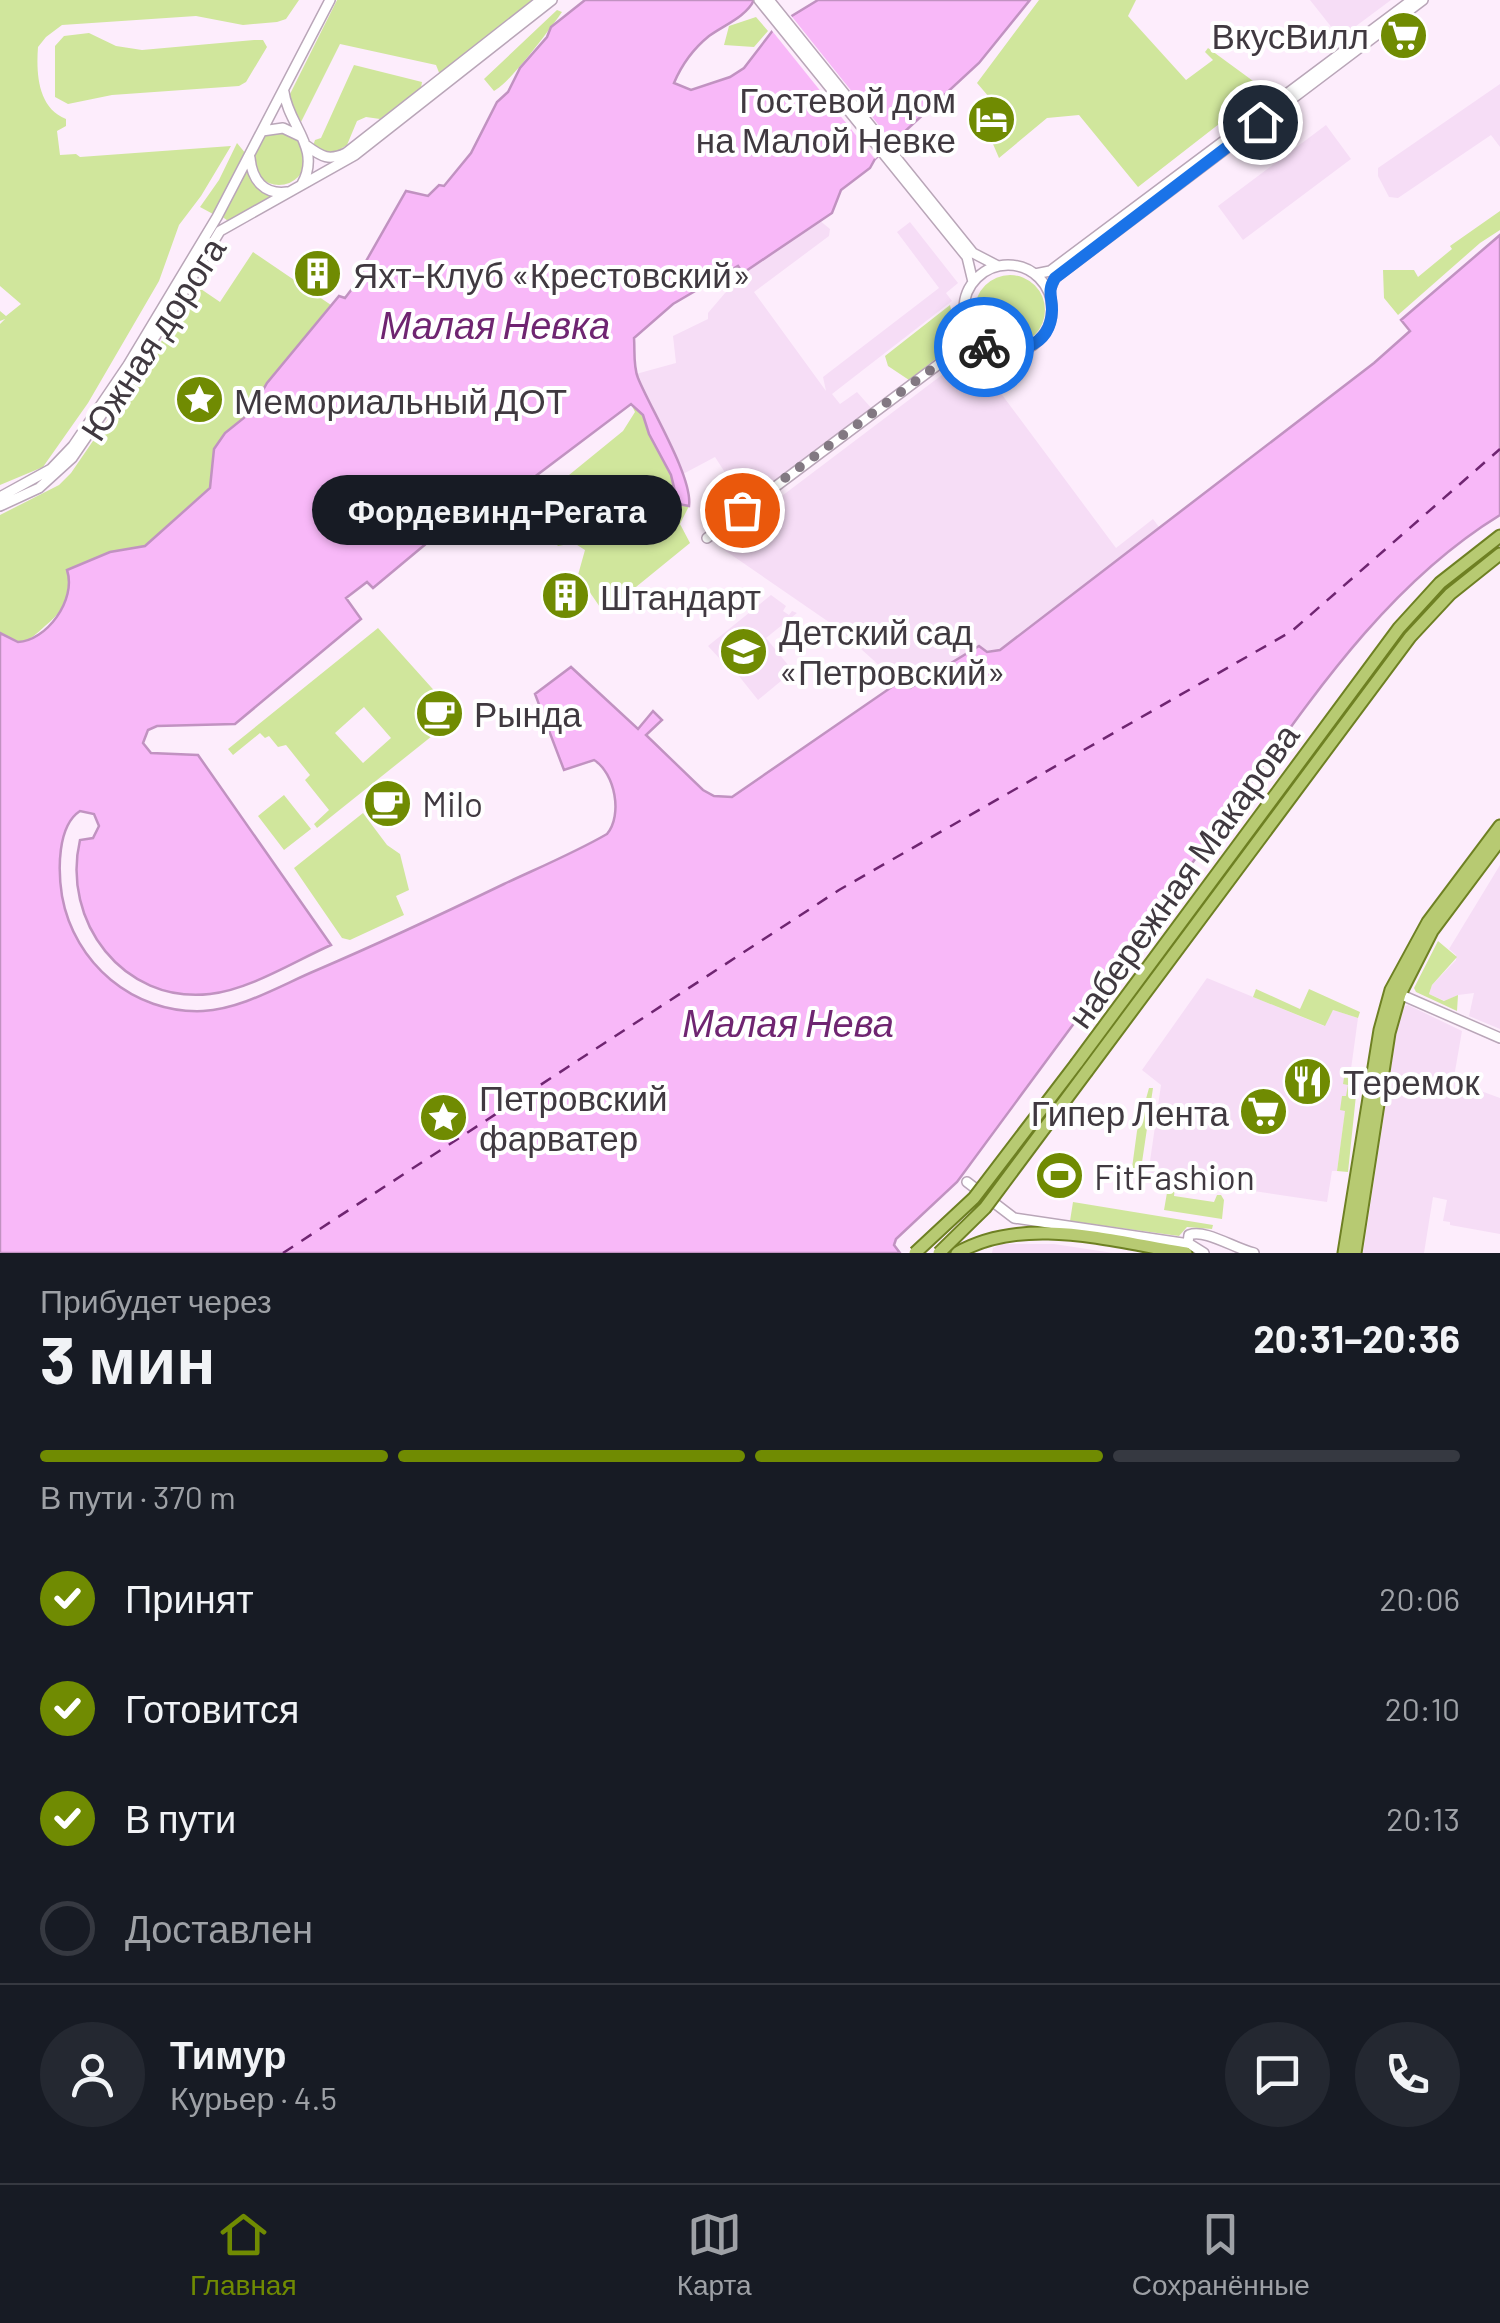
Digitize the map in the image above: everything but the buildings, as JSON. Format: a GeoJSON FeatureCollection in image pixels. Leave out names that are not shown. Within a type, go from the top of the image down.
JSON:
{"type":"FeatureCollection","features":[{"type":"Feature","properties":{"kind":"main road","name":"набережная Макарова"},"geometry":{"type":"LineString","coordinates":[[939,1253],[984,1208],[1420,603],[1460,565],[1500,536]]}},
{"type":"Feature","properties":{"kind":"main road","name":"набережная Макарова"},"geometry":{"type":"LineString","coordinates":[[915,1253],[974,1198],[1082,1067],[1410,636],[1470,577],[1500,554]]}},
{"type":"Feature","properties":{"kind":"main road"},"geometry":{"type":"LineString","coordinates":[[1344,1253],[1380,1030],[1428,922],[1500,826]]}},
{"type":"Feature","properties":{"kind":"main road"},"geometry":{"type":"LineString","coordinates":[[1355,1253],[1395,992],[1432,931],[1500,840]]}},
{"type":"Feature","properties":{"kind":"main road"},"geometry":{"type":"LineString","coordinates":[[957,1253],[1016,1234],[1046,1233],[1187,1248]]}},
{"type":"Feature","properties":{"kind":"street"},"geometry":{"type":"LineString","coordinates":[[290,192],[260,186],[251,172],[249,155],[330,0]]}},
{"type":"Feature","properties":{"kind":"street"},"geometry":{"type":"LineString","coordinates":[[262,131],[282,128],[319,155],[333,160],[346,154],[541,0]]}},
{"type":"Feature","properties":{"kind":"street","name":"Южная дорога"},"geometry":{"type":"LineString","coordinates":[[0,506],[39,488],[72,458],[167,320],[214,238],[226,225],[355,156],[552,0]]}},
{"type":"Feature","properties":{"kind":"street"},"geometry":{"type":"LineString","coordinates":[[759,0],[977,257],[1035,274],[1049,292]]}},
{"type":"Feature","properties":{"kind":"street"},"geometry":{"type":"LineString","coordinates":[[769,0],[968,257],[973,282],[965,303],[967,324],[987,348]]}},
{"type":"Feature","properties":{"kind":"street"},"geometry":{"type":"LineString","coordinates":[[1035,274],[1050,271],[1412,0]]}},
{"type":"Feature","properties":{"kind":"street"},"geometry":{"type":"LineString","coordinates":[[708,538],[955,352],[970,347],[1013,352],[1038,342],[1051,319],[1049,292],[1055,278],[1422,0]]}},
{"type":"Feature","properties":{"kind":"street"},"geometry":{"type":"LineString","coordinates":[[284,89],[284,100],[306,142],[309,168],[301,186]]}},
{"type":"Feature","properties":{"kind":"street","name":"Южная дорога"},"geometry":{"type":"LineString","coordinates":[[0,496],[42,476],[67,453],[150,332],[249,155]]}},
{"type":"Feature","properties":{"kind":"street"},"geometry":{"type":"LineString","coordinates":[[973,282],[998,266]]}},
{"type":"Feature","properties":{"kind":"street"},"geometry":{"type":"LineString","coordinates":[[955,352],[967,324]]}},
{"type":"Feature","properties":{"kind":"street"},"geometry":{"type":"LineString","coordinates":[[1395,992],[1500,1038]]}},
{"type":"Feature","properties":{"kind":"street"},"geometry":{"type":"LineString","coordinates":[[967,1182],[1014,1218],[1204,1253]]}},
{"type":"Feature","properties":{"kind":"street"},"geometry":{"type":"LineString","coordinates":[[1187,1248],[1189,1235],[1204,1232],[1231,1247],[1254,1253]]}},
{"type":"Feature","properties":{"kind":"shaded area"},"geometry":{"type":"Polygon","coordinates":[[[1310,0],[1391,0],[1340,38],[1310,0]]]}},
{"type":"Feature","properties":{"kind":"shaded area"},"geometry":{"type":"Polygon","coordinates":[[[1500,84],[1500,147],[1491,135],[1398,198],[1389,197],[1378,168],[1500,84]]]}},
{"type":"Feature","properties":{"kind":"shaded area"},"geometry":{"type":"Polygon","coordinates":[[[1326,125],[1351,159],[1243,240],[1218,206],[1326,125]]]}},
{"type":"Feature","properties":{"kind":"shaded area"},"geometry":{"type":"Polygon","coordinates":[[[819,220],[830,229],[829,236],[754,292],[826,391],[823,377],[939,288],[897,232],[910,222],[958,283],[946,293],[952,301],[832,394],[840,404],[857,392],[873,410],[744,502],[715,457],[683,474],[636,374],[676,363],[673,336],[708,319],[708,313],[743,278],[743,273],[819,220]]]}},
{"type":"Feature","properties":{"kind":"shaded area"},"geometry":{"type":"Polygon","coordinates":[[[971,353],[1116,548],[1153,519],[1159,527],[1000,650],[987,652],[979,646],[910,688],[903,687],[839,629],[717,545],[971,353]]]}},
{"type":"Feature","properties":{"kind":"shaded area","name":"Детский сад «Петровский»"},"geometry":{"type":"Polygon","coordinates":[[[771,595],[786,606],[783,611],[789,615],[792,611],[797,613],[766,638],[793,671],[758,700],[723,656],[720,659],[708,646],[771,595]]]}},
{"type":"Feature","properties":{"kind":"shaded area"},"geometry":{"type":"Polygon","coordinates":[[[1500,865],[1500,1029],[1469,1016],[1474,993],[1445,1001],[1429,994],[1432,985],[1456,960],[1449,949],[1500,865]]]}},
{"type":"Feature","properties":{"kind":"shaded area"},"geometry":{"type":"Polygon","coordinates":[[[1207,978],[1324,1026],[1333,1010],[1358,1018],[1337,1171],[1332,1171],[1327,1202],[1148,1175],[1161,1085],[1142,1070],[1207,978]]]}},
{"type":"Feature","properties":{"kind":"shaded area"},"geometry":{"type":"Polygon","coordinates":[[[1408,1005],[1462,1031],[1454,1077],[1500,1098],[1500,1234],[1450,1225],[1443,1221],[1447,1200],[1433,1197],[1424,1253],[1363,1253],[1398,1022],[1403,1007],[1408,1005]]]}},
{"type":"Feature","properties":{"kind":"shaded area"},"geometry":{"type":"Polygon","coordinates":[[[1002,1244],[1054,1244],[1113,1253],[992,1253],[993,1248],[1002,1244]]]}},
{"type":"Feature","properties":{"kind":"green space"},"geometry":{"type":"Polygon","coordinates":[[[0,0],[299,0],[286,19],[277,22],[243,25],[196,16],[62,25],[38,47],[44,99],[66,119],[66,126],[57,131],[60,155],[80,157],[231,146],[179,225],[159,281],[88,403],[43,467],[0,485],[0,324],[5,319],[0,321],[0,311],[6,316],[21,304],[0,286],[0,0]]]}},
{"type":"Feature","properties":{"kind":"green space"},"geometry":{"type":"Polygon","coordinates":[[[337,0],[534,0],[440,75],[436,65],[340,44],[301,122],[288,98],[337,0]]]}},
{"type":"Feature","properties":{"kind":"green space"},"geometry":{"type":"Polygon","coordinates":[[[1039,0],[1136,0],[1128,16],[1186,80],[1213,60],[1205,52],[1208,48],[1264,89],[1138,187],[1079,115],[1047,118],[999,158],[990,137],[1007,118],[977,83],[1039,0]]]}},
{"type":"Feature","properties":{"kind":"green space"},"geometry":{"type":"Polygon","coordinates":[[[557,10],[562,12],[539,42],[494,91],[484,79],[557,10]]]}},
{"type":"Feature","properties":{"kind":"green space"},"geometry":{"type":"Polygon","coordinates":[[[756,17],[768,31],[754,47],[724,45],[729,26],[756,17]]]}},
{"type":"Feature","properties":{"kind":"green space"},"geometry":{"type":"Polygon","coordinates":[[[89,33],[116,46],[142,50],[254,40],[263,40],[267,47],[246,82],[239,86],[112,95],[68,104],[55,97],[55,46],[64,36],[89,33]]]}},
{"type":"Feature","properties":{"kind":"green space"},"geometry":{"type":"Polygon","coordinates":[[[354,65],[422,82],[421,88],[380,119],[366,117],[357,121],[347,145],[331,155],[313,146],[321,138],[354,65]]]}},
{"type":"Feature","properties":{"kind":"green space"},"geometry":{"type":"Polygon","coordinates":[[[279,131],[298,139],[306,158],[298,177],[279,185],[260,177],[252,158],[260,139],[279,131]]]}},
{"type":"Feature","properties":{"kind":"green space"},"geometry":{"type":"Polygon","coordinates":[[[237,143],[246,154],[213,214],[200,207],[237,143]]]}},
{"type":"Feature","properties":{"kind":"green space"},"geometry":{"type":"Polygon","coordinates":[[[246,169],[260,190],[275,196],[228,221],[220,215],[246,169]]]}},
{"type":"Feature","properties":{"kind":"green space"},"geometry":{"type":"Polygon","coordinates":[[[1500,211],[1500,230],[1398,315],[1384,298],[1383,270],[1414,270],[1418,277],[1452,249],[1450,246],[1500,211]]]}},
{"type":"Feature","properties":{"kind":"green space"},"geometry":{"type":"Polygon","coordinates":[[[253,252],[331,305],[267,383],[250,413],[225,433],[210,488],[145,546],[110,552],[67,570],[70,587],[66,601],[33,637],[18,642],[0,633],[0,515],[59,485],[71,473],[176,320],[195,285],[220,302],[253,252]]]}},
{"type":"Feature","properties":{"kind":"green space"},"geometry":{"type":"Polygon","coordinates":[[[1010,275],[1035,285],[1045,310],[1035,335],[1010,345],[985,335],[975,310],[985,285],[1010,275]]]}},
{"type":"Feature","properties":{"kind":"green space"},"geometry":{"type":"Polygon","coordinates":[[[950,305],[958,340],[955,349],[943,353],[909,380],[888,366],[885,356],[950,305]]]}},
{"type":"Feature","properties":{"kind":"green space"},"geometry":{"type":"Polygon","coordinates":[[[631,404],[643,415],[671,475],[677,504],[689,506],[680,524],[690,543],[604,613],[578,575],[585,550],[574,543],[558,546],[534,518],[563,494],[558,484],[623,431],[635,412],[631,404]]]}},
{"type":"Feature","properties":{"kind":"green space"},"geometry":{"type":"Polygon","coordinates":[[[378,628],[457,716],[317,828],[314,824],[329,810],[305,780],[310,775],[286,745],[278,747],[269,736],[265,738],[260,733],[233,755],[228,749],[378,628]],[[364,707],[335,733],[363,763],[391,738],[364,707]]]}},
{"type":"Feature","properties":{"kind":"green space"},"geometry":{"type":"Polygon","coordinates":[[[284,795],[311,829],[284,850],[258,816],[284,795]]]}},
{"type":"Feature","properties":{"kind":"green space"},"geometry":{"type":"Polygon","coordinates":[[[363,813],[387,845],[400,854],[409,890],[396,896],[404,915],[350,940],[342,938],[294,868],[363,813]]]}},
{"type":"Feature","properties":{"kind":"green space"},"geometry":{"type":"Polygon","coordinates":[[[1438,941],[1457,957],[1432,985],[1429,994],[1444,1001],[1458,995],[1457,1011],[1414,988],[1438,941]]]}},
{"type":"Feature","properties":{"kind":"green space"},"geometry":{"type":"Polygon","coordinates":[[[1256,989],[1300,1009],[1309,989],[1360,1012],[1358,1018],[1333,1010],[1325,1026],[1253,997],[1256,989]]]}},
{"type":"Feature","properties":{"kind":"green space"},"geometry":{"type":"Polygon","coordinates":[[[1345,1071],[1358,1076],[1348,1172],[1337,1171],[1345,1111],[1340,1110],[1348,1085],[1343,1084],[1345,1071]]]}},
{"type":"Feature","properties":{"kind":"green space"},"geometry":{"type":"Polygon","coordinates":[[[1149,1088],[1153,1088],[1141,1169],[1132,1168],[1137,1131],[1149,1088]]]}},
{"type":"Feature","properties":{"kind":"green space"},"geometry":{"type":"Polygon","coordinates":[[[1168,1187],[1175,1188],[1174,1196],[1214,1202],[1221,1195],[1222,1219],[1164,1210],[1168,1187]]]}},
{"type":"Feature","properties":{"kind":"green space"},"geometry":{"type":"Polygon","coordinates":[[[1073,1202],[1213,1225],[1212,1229],[1187,1227],[1179,1236],[1070,1221],[1073,1202]]]}},
{"type":"Feature","properties":{"kind":"water","name":"Малая Нева"},"geometry":{"type":"Polygon","coordinates":[[[585,0],[754,0],[746,11],[709,36],[688,57],[674,83],[691,90],[744,68],[777,25],[818,0],[1030,0],[979,63],[875,159],[870,168],[841,190],[832,213],[743,273],[738,266],[673,304],[634,338],[636,373],[678,461],[689,506],[678,504],[671,475],[643,415],[631,404],[488,512],[472,495],[453,511],[458,517],[373,588],[367,582],[346,598],[361,619],[235,724],[157,726],[148,730],[143,743],[151,753],[198,755],[331,945],[256,981],[225,991],[179,994],[150,986],[105,951],[90,927],[80,900],[77,870],[80,840],[93,838],[99,826],[94,814],[80,811],[72,818],[63,838],[62,896],[79,943],[93,963],[131,994],[177,1010],[203,1011],[247,1001],[607,834],[615,806],[607,774],[594,760],[564,770],[535,694],[571,667],[638,729],[653,711],[662,720],[646,735],[703,790],[714,796],[732,797],[896,684],[910,688],[979,646],[987,652],[1000,650],[1374,363],[1410,331],[1401,320],[1500,235],[1500,515],[1416,579],[1344,657],[957,1182],[896,1239],[894,1245],[900,1253],[0,1253],[0,633],[18,642],[39,635],[63,606],[68,594],[67,570],[110,552],[145,546],[210,488],[214,449],[225,433],[250,413],[267,383],[339,296],[345,298],[364,273],[361,270],[406,191],[428,196],[439,185],[444,186],[471,153],[497,102],[508,92],[520,68],[551,27],[585,0]]]}},
{"type":"Feature","properties":{"kind":"pier"},"geometry":{"type":"Polygon","coordinates":[[[789,13],[893,143],[875,159],[769,27],[789,13]]]}},
{"type":"Feature","properties":{"kind":"ferry route"},"geometry":{"type":"LineString","coordinates":[[283,1253],[839,890],[1292,631],[1500,449]]}},
{"type":"Feature","properties":{"kind":"way so far"},"geometry":{"type":"LineString","coordinates":[[742,510],[955,352],[984,347]]}},
{"type":"Feature","properties":{"kind":"place","name":"ВкусВилл"},"geometry":{"type":"Point","coordinates":[1404,35]}},
{"type":"Feature","properties":{"kind":"place","name":"Гостевой дом на Малой Невке"},"geometry":{"type":"Point","coordinates":[991,119]}},
{"type":"Feature","properties":{"kind":"place","name":"Яхт-Клуб «Крестовский»"},"geometry":{"type":"Point","coordinates":[318,274]}},
{"type":"Feature","properties":{"kind":"place","name":"Мемориальный ДОТ"},"geometry":{"type":"Point","coordinates":[199,400]}},
{"type":"Feature","properties":{"kind":"place","name":"Фордевинд-Регата"},"geometry":{"type":"Point","coordinates":[742,510]}},
{"type":"Feature","properties":{"kind":"place","name":"Штандарт"},"geometry":{"type":"Point","coordinates":[565,596]}},
{"type":"Feature","properties":{"kind":"place","name":"Детский сад «Петровский»"},"geometry":{"type":"Point","coordinates":[744,651]}},
{"type":"Feature","properties":{"kind":"place","name":"Рында"},"geometry":{"type":"Point","coordinates":[439,713]}},
{"type":"Feature","properties":{"kind":"place","name":"Milo"},"geometry":{"type":"Point","coordinates":[387,803]}},
{"type":"Feature","properties":{"kind":"place","name":"Теремок"},"geometry":{"type":"Point","coordinates":[1308,1081]}},
{"type":"Feature","properties":{"kind":"place","name":"Гипер Лента"},"geometry":{"type":"Point","coordinates":[1264,1112]}},
{"type":"Feature","properties":{"kind":"place","name":"Петровский фарватер"},"geometry":{"type":"Point","coordinates":[444,1117]}},
{"type":"Feature","properties":{"kind":"place","name":"FitFashion"},"geometry":{"type":"Point","coordinates":[1059,1176]}},
{"type":"Feature","properties":{"kind":"route"},"geometry":{"type":"LineString","coordinates":[[984,347],[1013,352],[1038,342],[1051,319],[1049,292],[1055,278],[1260,122]]}},
{"type":"Feature","properties":{"kind":"water label","name":"Малая Невка"},"geometry":{"type":"Point","coordinates":[495,324]}}]}
